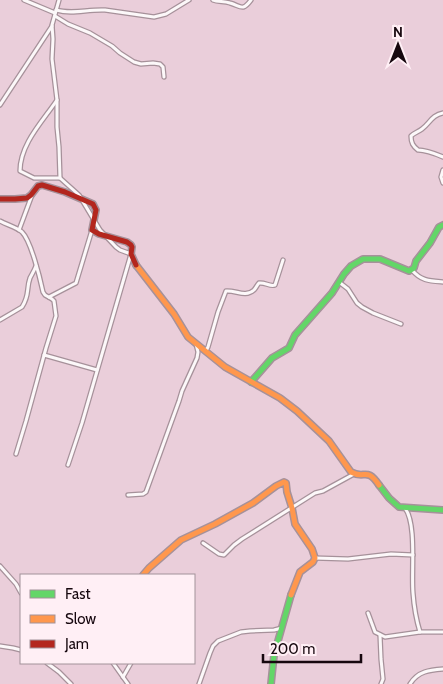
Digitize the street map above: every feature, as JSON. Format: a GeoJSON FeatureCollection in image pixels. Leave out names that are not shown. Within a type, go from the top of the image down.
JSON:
{"type":"FeatureCollection","features":[{"type":"Feature","properties":{"kind":"street"},"geometry":{"type":"LineString","coordinates":[[25,0],[55,13],[68,24],[90,33],[134,62],[160,64],[163,67],[164,77]]}},
{"type":"Feature","properties":{"kind":"street"},"geometry":{"type":"LineString","coordinates":[[58,0],[52,25],[52,59],[57,100],[60,178]]}},
{"type":"Feature","properties":{"kind":"street"},"geometry":{"type":"LineString","coordinates":[[55,13],[105,10],[154,17],[166,14],[189,0]]}},
{"type":"Feature","properties":{"kind":"street"},"geometry":{"type":"LineString","coordinates":[[213,0],[228,2],[242,8],[246,7],[252,0]]}},
{"type":"Feature","properties":{"kind":"street"},"geometry":{"type":"LineString","coordinates":[[0,105],[52,25]]}},
{"type":"Feature","properties":{"kind":"street"},"geometry":{"type":"LineString","coordinates":[[57,100],[28,142],[20,171],[34,178],[60,178],[80,198]]}},
{"type":"Feature","properties":{"kind":"street"},"geometry":{"type":"LineString","coordinates":[[443,113],[437,114],[422,129],[414,133],[411,136],[411,142],[418,150],[443,157]]}},
{"type":"Feature","properties":{"kind":"street"},"geometry":{"type":"LineString","coordinates":[[443,170],[441,177],[443,184]]}},
{"type":"Feature","properties":{"kind":"street"},"geometry":{"type":"LineString","coordinates":[[19,230],[32,194],[38,186],[42,185],[80,198],[94,206],[96,212],[92,230],[76,283],[49,297]]}},
{"type":"Feature","properties":{"kind":"street"},"geometry":{"type":"LineString","coordinates":[[0,199],[27,197],[32,194]]}},
{"type":"Feature","properties":{"kind":"street"},"geometry":{"type":"LineString","coordinates":[[93,219],[120,250],[130,254],[138,268],[174,314],[184,332],[225,367],[280,398],[309,422],[329,440],[347,468],[354,474]]}},
{"type":"Feature","properties":{"kind":"street"},"geometry":{"type":"LineString","coordinates":[[0,221],[19,230],[28,241],[44,294],[54,301],[56,316],[16,454]]}},
{"type":"Feature","properties":{"kind":"street"},"geometry":{"type":"LineString","coordinates":[[412,270],[439,226],[443,225]]}},
{"type":"Feature","properties":{"kind":"street"},"geometry":{"type":"LineString","coordinates":[[68,466],[132,247],[129,243],[92,230]]}},
{"type":"Feature","properties":{"kind":"street"},"geometry":{"type":"LineString","coordinates":[[251,382],[272,358],[289,348],[295,336],[332,293],[351,266],[363,259],[380,259],[409,271],[412,270],[420,278],[443,282]]}},
{"type":"Feature","properties":{"kind":"street"},"geometry":{"type":"LineString","coordinates":[[203,350],[208,347],[226,291],[247,294],[259,283],[275,285],[282,260]]}},
{"type":"Feature","properties":{"kind":"street"},"geometry":{"type":"LineString","coordinates":[[0,320],[24,305],[31,276],[36,265]]}},
{"type":"Feature","properties":{"kind":"street"},"geometry":{"type":"LineString","coordinates":[[338,282],[348,289],[362,307],[401,324]]}},
{"type":"Feature","properties":{"kind":"street"},"geometry":{"type":"LineString","coordinates":[[128,495],[146,492],[182,391],[197,358],[196,343]]}},
{"type":"Feature","properties":{"kind":"street"},"geometry":{"type":"LineString","coordinates":[[44,355],[97,370]]}},
{"type":"Feature","properties":{"kind":"street"},"geometry":{"type":"LineString","coordinates":[[203,543],[219,554],[224,554],[242,539],[315,493],[354,474],[371,475],[396,505],[405,508],[443,510]]}},
{"type":"Feature","properties":{"kind":"street"},"geometry":{"type":"LineString","coordinates":[[144,574],[181,540],[253,503],[281,483],[286,483],[295,524],[312,549],[315,558]]}},
{"type":"Feature","properties":{"kind":"street"},"geometry":{"type":"LineString","coordinates":[[405,508],[410,519],[414,607],[420,632]]}},
{"type":"Feature","properties":{"kind":"street"},"geometry":{"type":"LineString","coordinates":[[315,558],[357,558],[392,554],[413,555]]}},
{"type":"Feature","properties":{"kind":"street"},"geometry":{"type":"LineString","coordinates":[[271,684],[274,654],[288,603],[300,572],[313,562],[315,558]]}},
{"type":"Feature","properties":{"kind":"street"},"geometry":{"type":"LineString","coordinates":[[0,566],[16,584],[20,592]]}},
{"type":"Feature","properties":{"kind":"street"},"geometry":{"type":"LineString","coordinates":[[368,612],[374,630],[380,635],[389,638],[401,634],[443,632]]}},
{"type":"Feature","properties":{"kind":"street"},"geometry":{"type":"LineString","coordinates":[[200,684],[210,653],[218,641],[240,632],[282,628]]}},
{"type":"Feature","properties":{"kind":"street"},"geometry":{"type":"LineString","coordinates":[[380,635],[383,679],[381,684]]}},
{"type":"Feature","properties":{"kind":"street"},"geometry":{"type":"LineString","coordinates":[[0,646],[20,650]]}},
{"type":"Feature","properties":{"kind":"street"},"geometry":{"type":"LineString","coordinates":[[48,664],[71,684]]}},
{"type":"Feature","properties":{"kind":"street"},"geometry":{"type":"LineString","coordinates":[[114,664],[128,684]]}},
{"type":"Feature","properties":{"kind":"street"},"geometry":{"type":"LineString","coordinates":[[123,677],[130,664]]}},
{"type":"Feature","properties":{"kind":"street"},"geometry":{"type":"LineString","coordinates":[[410,684],[414,678],[428,670],[443,669]]}},
{"type":"Feature","properties":{"kind":"traffic: fast"},"geometry":{"type":"LineString","coordinates":[[251,382],[272,358],[289,348],[295,335],[332,293],[351,266],[363,259],[380,259],[409,271],[414,268],[416,261],[430,243],[439,227],[443,225]]}},
{"type":"Feature","properties":{"kind":"traffic: fast"},"geometry":{"type":"LineString","coordinates":[[379,485],[399,507],[443,510]]}},
{"type":"Feature","properties":{"kind":"traffic: fast"},"geometry":{"type":"LineString","coordinates":[[271,684],[274,655],[291,595]]}},
{"type":"Feature","properties":{"kind":"traffic: slow"},"geometry":{"type":"LineString","coordinates":[[136,265],[174,314],[188,337],[225,367],[280,398],[297,411],[329,441],[351,472],[371,476],[379,485]]}},
{"type":"Feature","properties":{"kind":"traffic: slow"},"geometry":{"type":"LineString","coordinates":[[144,574],[181,540],[253,503],[284,482],[286,483],[295,524],[312,549],[315,558],[313,562],[300,572],[291,595]]}},
{"type":"Feature","properties":{"kind":"traffic: jam"},"geometry":{"type":"LineString","coordinates":[[0,199],[27,198],[38,186],[42,185],[93,204],[96,210],[92,230],[131,245],[131,254],[136,265]]}}]}
